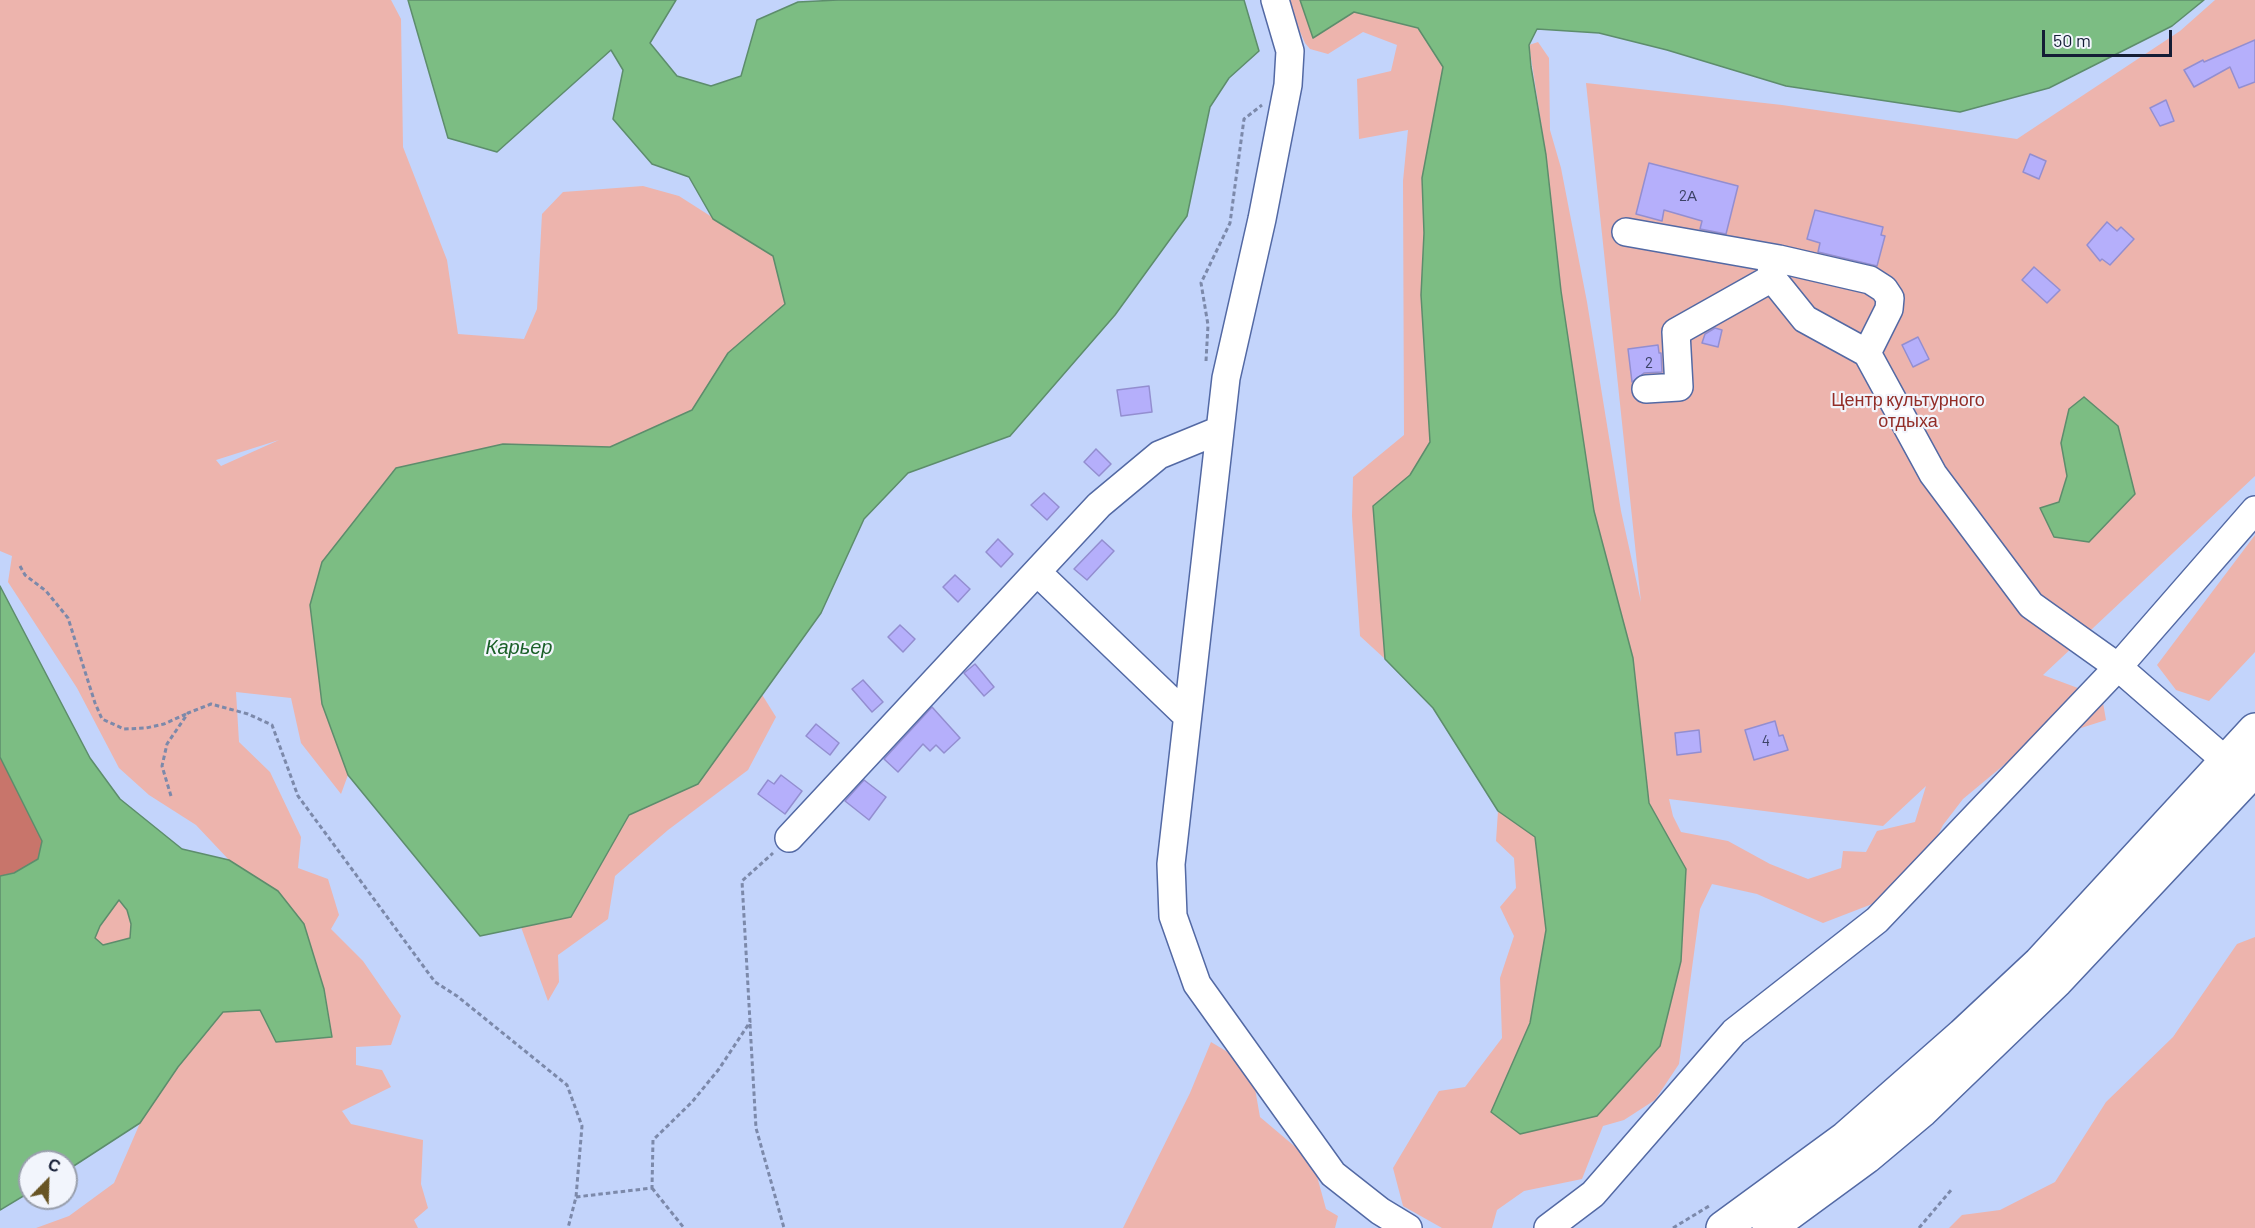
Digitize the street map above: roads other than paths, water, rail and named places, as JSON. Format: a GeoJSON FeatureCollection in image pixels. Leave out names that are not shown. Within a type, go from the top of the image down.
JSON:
{"type":"FeatureCollection","features":[{"type":"Feature","properties":{"kind":"highway"},"geometry":{"type":"LineString","coordinates":[[1769,1228],[1866,1157],[1921,1111],[2057,980],[2240,765],[2255,730]]}},
{"type":"Feature","properties":{"kind":"highway"},"geometry":{"type":"LineString","coordinates":[[1724,1228],[1846,1138],[1963,1035],[2040,963],[2240,765]]}},
{"type":"Feature","properties":{"kind":"lane"},"geometry":{"type":"LineString","coordinates":[[1275,0],[1290,51],[1288,85],[1262,219],[1226,378],[1171,864],[1173,916],[1197,984],[1333,1174],[1380,1211],[1408,1228]]}},
{"type":"Feature","properties":{"kind":"lane"},"geometry":{"type":"LineString","coordinates":[[1626,232],[1771,268],[1870,280],[1884,289],[1890,298],[1889,309],[1868,353]]}},
{"type":"Feature","properties":{"kind":"lane"},"geometry":{"type":"LineString","coordinates":[[1771,268],[1805,318],[1868,353],[1933,474],[2031,605],[2118,667],[2240,765]]}},
{"type":"Feature","properties":{"kind":"lane"},"geometry":{"type":"LineString","coordinates":[[1646,389],[1679,387],[1676,332],[1771,268]]}},
{"type":"Feature","properties":{"kind":"lane"},"geometry":{"type":"LineString","coordinates":[[789,838],[1099,505],[1159,455],[1220,430]]}},
{"type":"Feature","properties":{"kind":"lane"},"geometry":{"type":"LineString","coordinates":[[1548,1228],[1593,1194],[1734,1032],[1876,920],[2118,667],[2255,510]]}},
{"type":"Feature","properties":{"kind":"lane"},"geometry":{"type":"LineString","coordinates":[[1037,572],[1187,717]]}},
{"type":"Feature","properties":{"kind":"water","name":"Карьер"},"geometry":{"type":"Polygon","coordinates":[[[408,0],[676,0],[650,43],[677,76],[711,86],[741,76],[757,20],[798,2],[838,0],[1244,0],[1259,51],[1229,78],[1210,107],[1187,216],[1115,315],[1010,436],[908,473],[864,519],[821,613],[698,784],[629,815],[571,917],[480,936],[348,775],[322,704],[310,605],[322,562],[396,468],[503,444],[610,447],[692,410],[728,353],[785,304],[773,256],[713,219],[689,177],[652,164],[613,119],[623,70],[611,50],[497,152],[448,138],[408,0]]]}},
{"type":"Feature","properties":{"kind":"water"},"geometry":{"type":"Polygon","coordinates":[[[1300,0],[2204,0],[2172,26],[2049,88],[1960,112],[1786,86],[1667,50],[1599,33],[1537,29],[1529,45],[1531,67],[1546,155],[1561,291],[1594,511],[1633,658],[1649,803],[1686,869],[1681,961],[1660,1046],[1597,1116],[1520,1134],[1491,1112],[1530,1023],[1546,930],[1535,837],[1498,811],[1433,708],[1385,659],[1373,506],[1410,475],[1430,442],[1421,295],[1424,233],[1422,178],[1443,67],[1418,28],[1354,12],[1313,38],[1300,0]]]}},
{"type":"Feature","properties":{"kind":"water"},"geometry":{"type":"Polygon","coordinates":[[[2084,397],[2118,426],[2135,494],[2089,542],[2054,537],[2040,508],[2059,502],[2067,476],[2061,443],[2069,409],[2084,397]]]}},
{"type":"Feature","properties":{"kind":"water"},"geometry":{"type":"Polygon","coordinates":[[[0,586],[90,758],[120,799],[182,849],[229,860],[278,891],[304,924],[324,989],[332,1037],[276,1042],[260,1010],[223,1012],[178,1067],[140,1123],[78,1163],[78,1150],[18,1150],[18,1199],[0,1210],[0,876],[14,873],[38,859],[42,841],[0,757],[0,586]],[[119,900],[100,926],[95,938],[103,945],[130,938],[131,924],[127,910],[119,900]]]}},
{"type":"Feature","properties":{"kind":"park label","name":"Центр культурного отдыха"},"geometry":{"type":"Point","coordinates":[1908,410]}}]}
